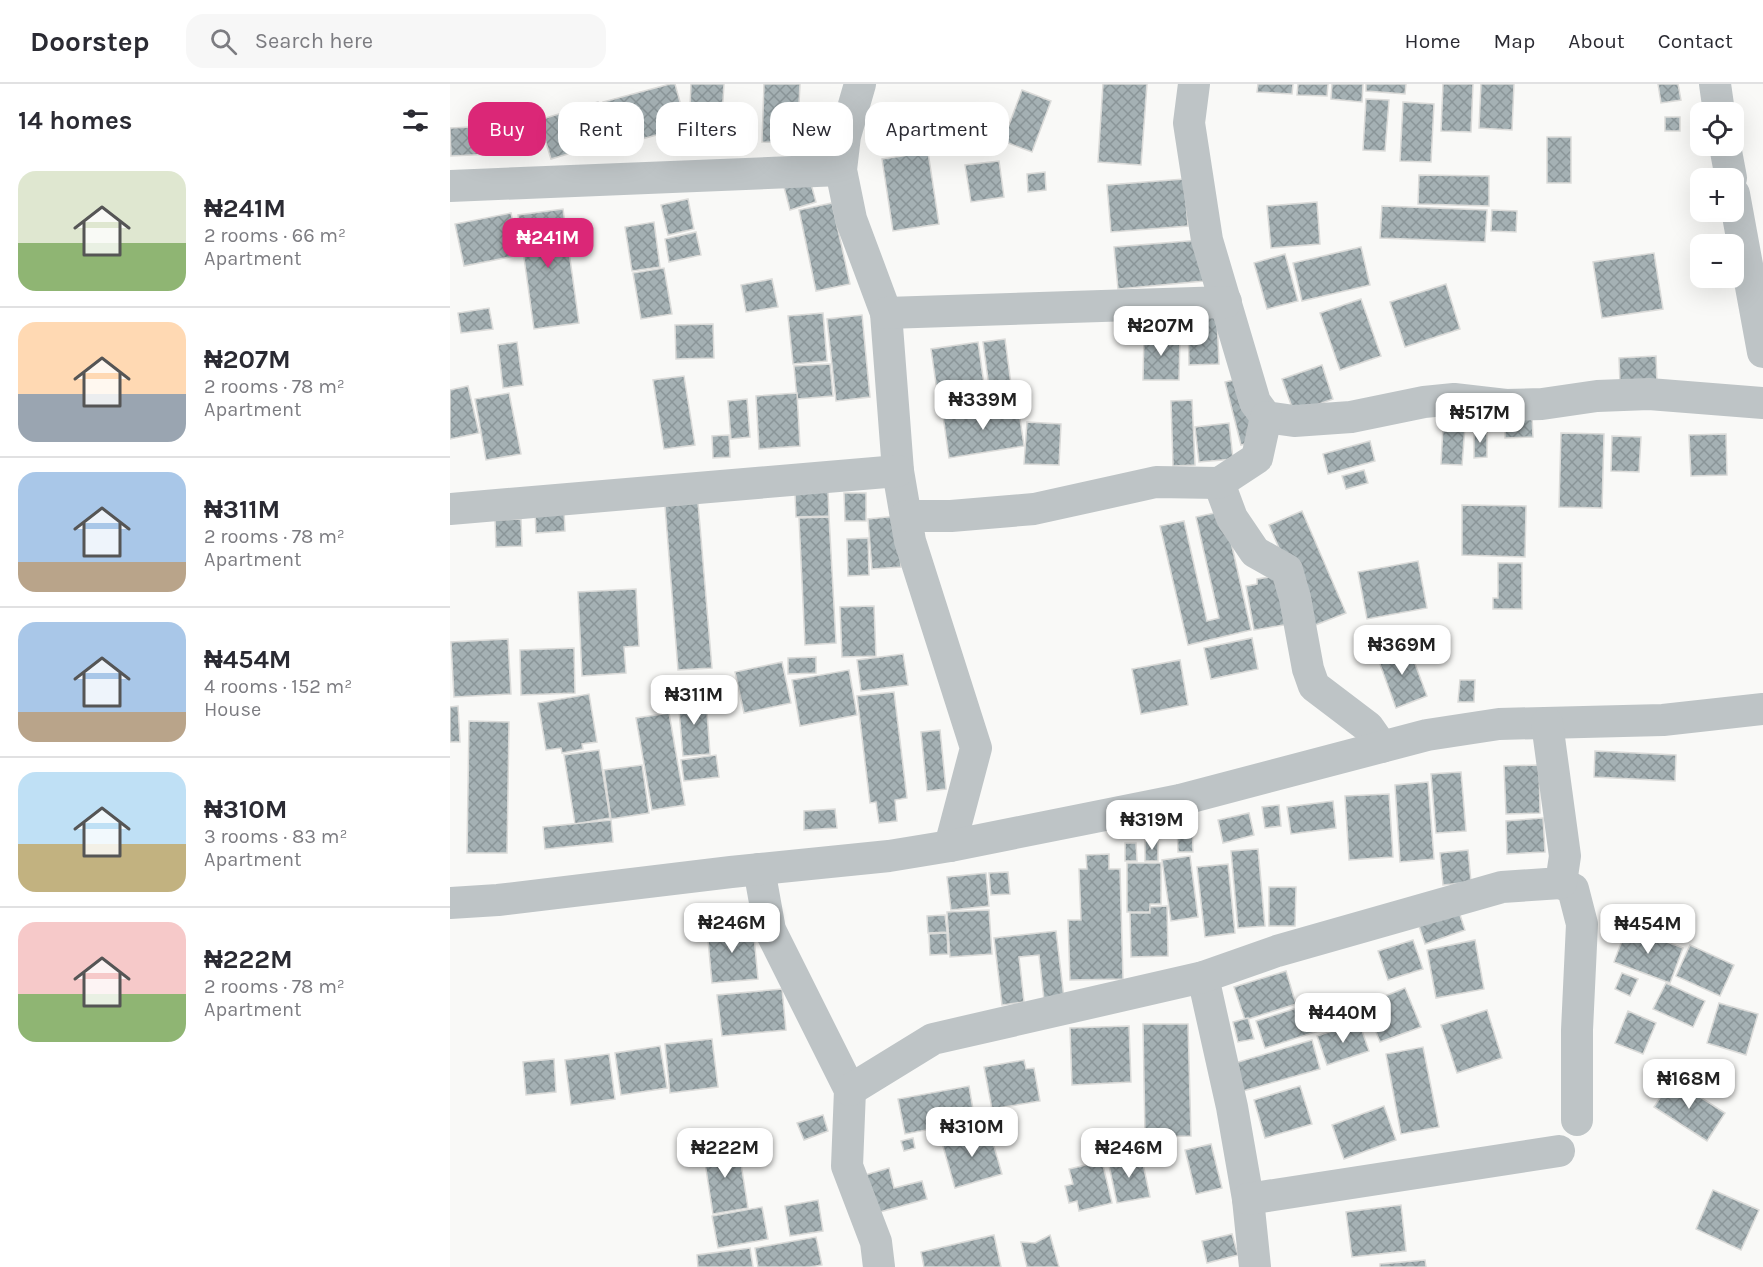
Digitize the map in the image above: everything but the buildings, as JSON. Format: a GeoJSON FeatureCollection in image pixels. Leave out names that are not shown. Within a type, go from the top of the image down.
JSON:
{"type":"FeatureCollection","features":[{"type":"Feature","properties":{"kind":"street"},"geometry":{"type":"LineString","coordinates":[[860,84],[845,136],[841,170],[851,219],[886,313],[898,471],[910,541],[976,748],[950,846]]}},
{"type":"Feature","properties":{"kind":"street"},"geometry":{"type":"LineString","coordinates":[[1194,84],[1189,123],[1206,240],[1255,402],[1266,417],[1294,421],[1351,417],[1454,399],[1506,405],[1542,404],[1597,396],[1649,394],[1763,403]]}},
{"type":"Feature","properties":{"kind":"street"},"geometry":{"type":"LineString","coordinates":[[1715,84],[1718,102]]}},
{"type":"Feature","properties":{"kind":"street"},"geometry":{"type":"LineString","coordinates":[[450,186],[841,170]]}},
{"type":"Feature","properties":{"kind":"street"},"geometry":{"type":"LineString","coordinates":[[1739,222],[1763,352]]}},
{"type":"Feature","properties":{"kind":"street"},"geometry":{"type":"LineString","coordinates":[[886,313],[1226,302]]}},
{"type":"Feature","properties":{"kind":"street"},"geometry":{"type":"LineString","coordinates":[[906,516],[951,516],[1034,509],[1156,482],[1220,483],[1257,458],[1266,417]]}},
{"type":"Feature","properties":{"kind":"street"},"geometry":{"type":"LineString","coordinates":[[450,509],[898,471]]}},
{"type":"Feature","properties":{"kind":"street"},"geometry":{"type":"LineString","coordinates":[[1220,483],[1232,518],[1255,552],[1287,570],[1295,597],[1308,669],[1314,686],[1368,727],[1382,747]]}},
{"type":"Feature","properties":{"kind":"street"},"geometry":{"type":"LineString","coordinates":[[450,903],[498,900],[889,856],[950,846],[1180,800],[1427,735],[1489,726],[1663,720],[1763,709]]}},
{"type":"Feature","properties":{"kind":"street"},"geometry":{"type":"LineString","coordinates":[[1546,723],[1565,856],[1561,883]]}},
{"type":"Feature","properties":{"kind":"street"},"geometry":{"type":"LineString","coordinates":[[759,869],[770,930],[850,1090],[847,1166],[876,1242],[879,1267]]}},
{"type":"Feature","properties":{"kind":"street"},"geometry":{"type":"LineString","coordinates":[[850,1090],[933,1040],[1203,977],[1277,951],[1503,887],[1561,883],[1573,889],[1582,924],[1577,1030],[1577,1120]]}},
{"type":"Feature","properties":{"kind":"street"},"geometry":{"type":"LineString","coordinates":[[1203,977],[1232,1107],[1248,1199],[1255,1267]]}},
{"type":"Feature","properties":{"kind":"street"},"geometry":{"type":"LineString","coordinates":[[1248,1199],[1559,1151]]}}]}
